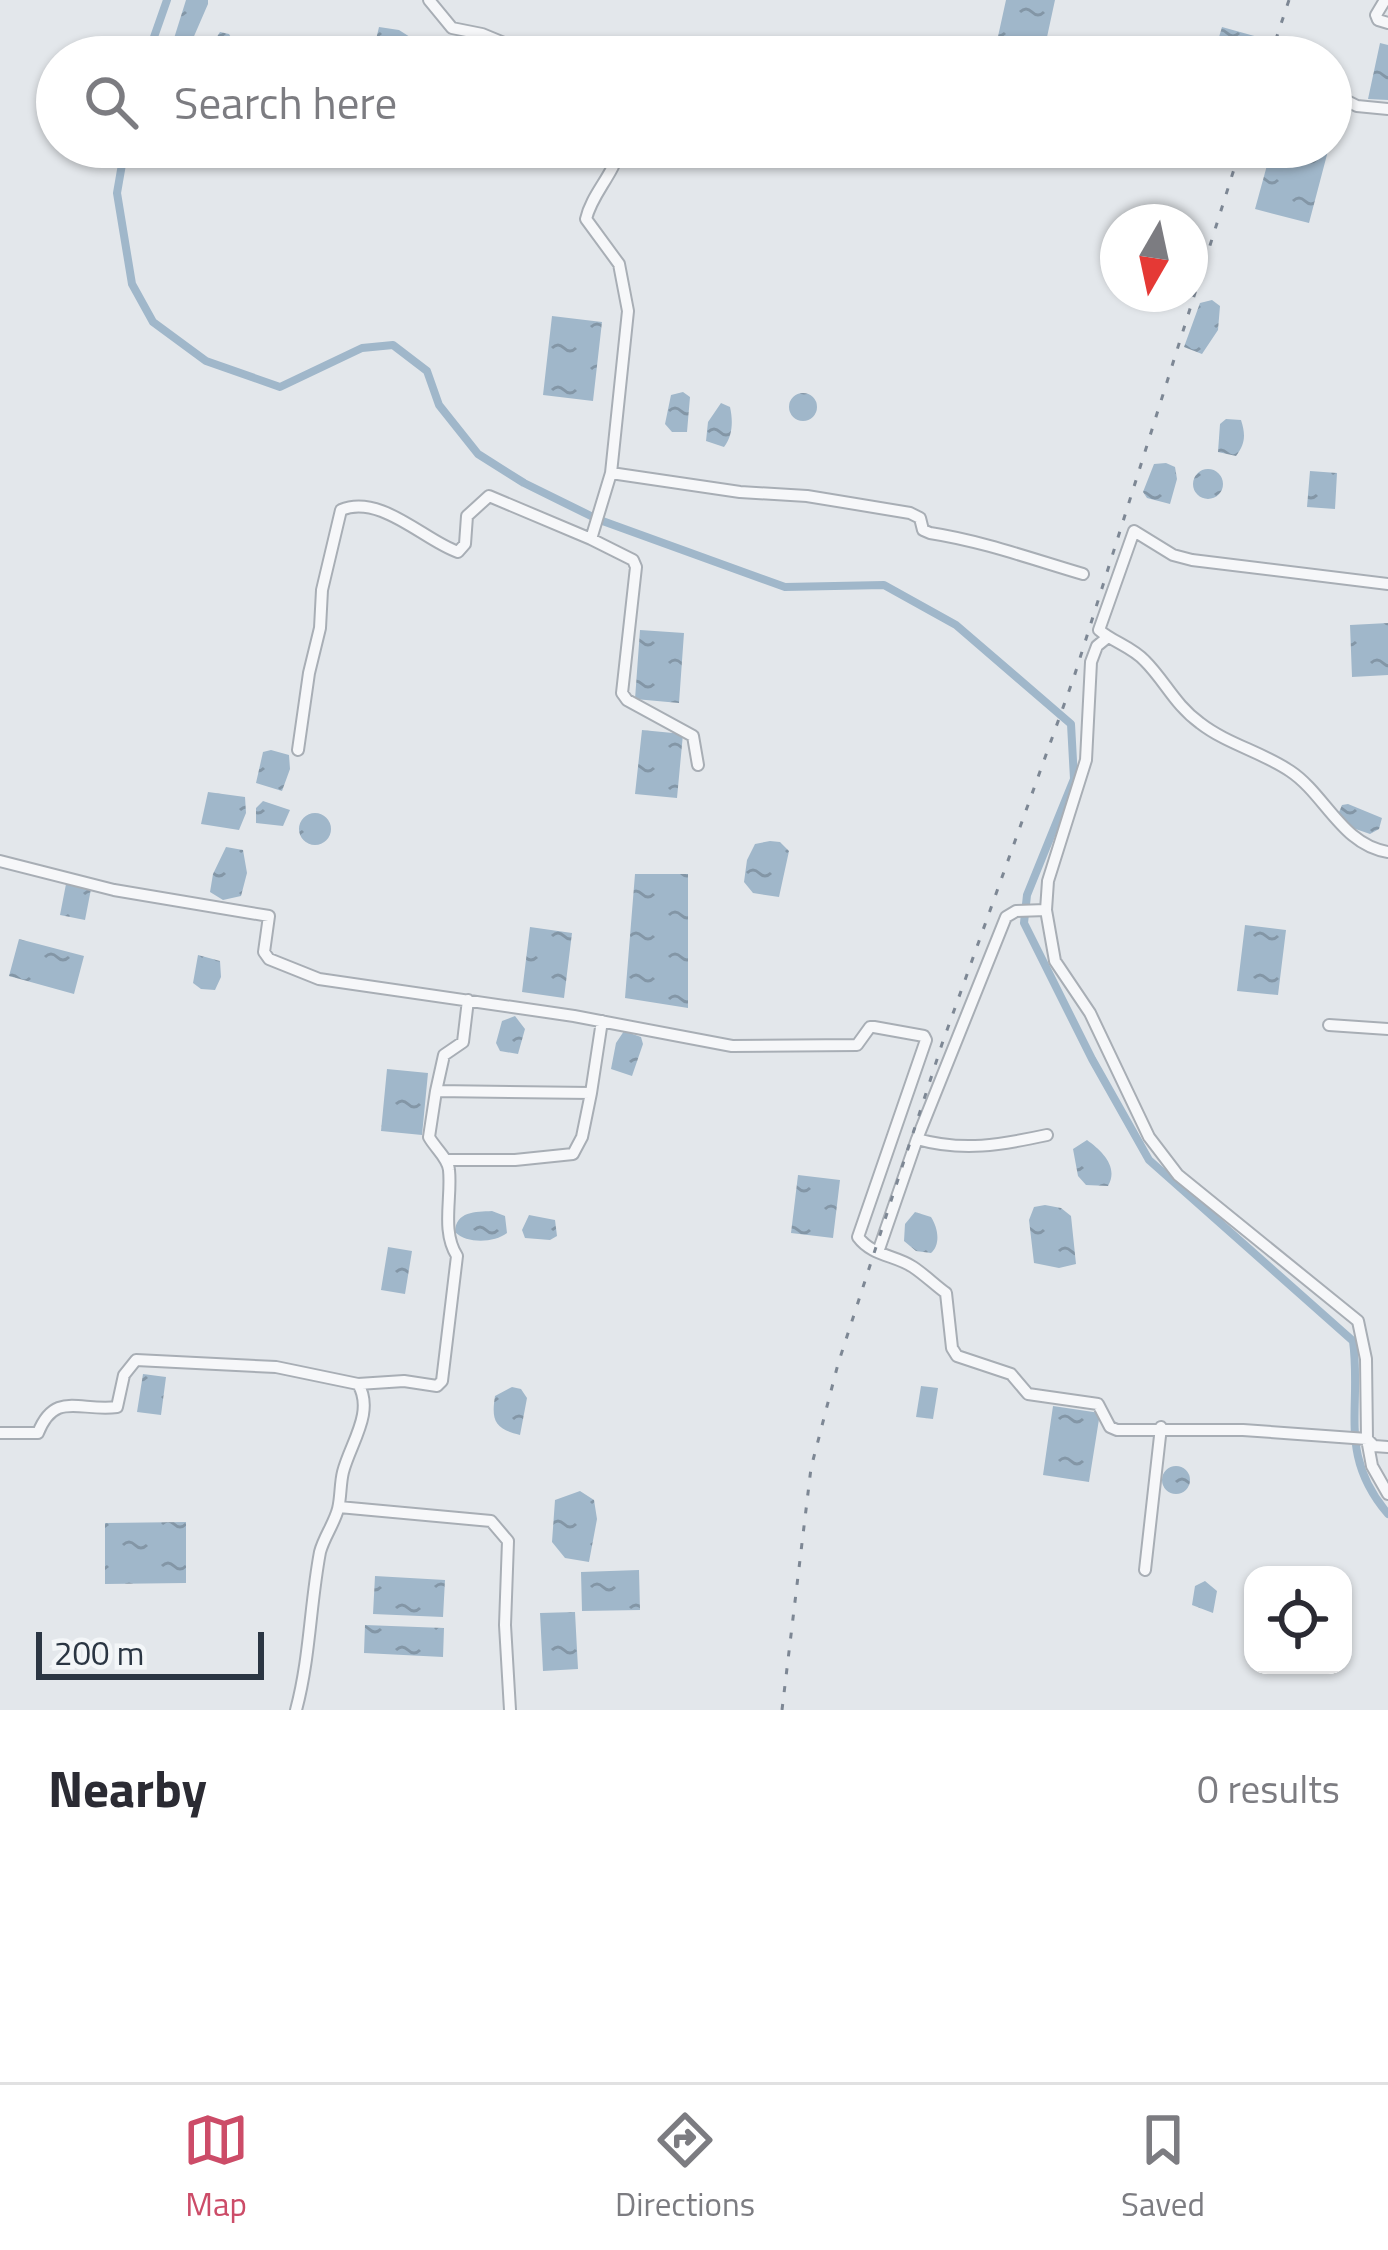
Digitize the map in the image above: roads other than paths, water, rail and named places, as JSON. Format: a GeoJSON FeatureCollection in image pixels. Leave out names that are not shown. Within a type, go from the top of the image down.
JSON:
{"type":"FeatureCollection","features":[{"type":"Feature","properties":{"kind":"street"},"geometry":{"type":"LineString","coordinates":[[429,0],[452,28],[487,36]]}},
{"type":"Feature","properties":{"kind":"street"},"geometry":{"type":"LineString","coordinates":[[1385,0],[1376,14],[1388,23]]}},
{"type":"Feature","properties":{"kind":"street"},"geometry":{"type":"LineString","coordinates":[[1352,104],[1388,109]]}},
{"type":"Feature","properties":{"kind":"street"},"geometry":{"type":"LineString","coordinates":[[592,537],[611,473],[628,311],[619,264],[586,219],[613,168]]}},
{"type":"Feature","properties":{"kind":"street"},"geometry":{"type":"LineString","coordinates":[[611,473],[910,513],[930,533],[979,541],[1083,574]]}},
{"type":"Feature","properties":{"kind":"street"},"geometry":{"type":"LineString","coordinates":[[298,750],[320,628],[322,590],[341,510],[361,507],[382,513],[458,552],[465,544],[467,516],[489,496],[592,537],[633,560],[622,693],[693,736],[698,765]]}},
{"type":"Feature","properties":{"kind":"street"},"geometry":{"type":"LineString","coordinates":[[1388,584],[1192,560],[1173,555],[1134,531],[1099,630],[1147,662],[1170,695],[1197,721],[1289,770],[1332,818],[1376,850],[1388,852]]}},
{"type":"Feature","properties":{"kind":"street"},"geometry":{"type":"LineString","coordinates":[[1108,637],[1097,646],[1091,662],[1086,760],[1048,881],[1046,910],[1055,961],[1090,1012],[1139,1118],[1178,1175],[1358,1321],[1366,1359],[1364,1439],[1388,1494]]}},
{"type":"Feature","properties":{"kind":"street"},"geometry":{"type":"LineString","coordinates":[[0,861],[115,890],[269,916],[264,952],[276,964],[320,980],[757,1048],[857,1045],[870,1028],[924,1036],[858,1232],[861,1243],[910,1264],[946,1293],[956,1356],[1011,1374],[1028,1394],[1098,1404],[1110,1427],[1117,1430],[1161,1427],[1364,1439],[1388,1447]]}},
{"type":"Feature","properties":{"kind":"street"},"geometry":{"type":"LineString","coordinates":[[878,1252],[917,1138],[1006,916],[1046,910]]}},
{"type":"Feature","properties":{"kind":"street"},"geometry":{"type":"LineString","coordinates":[[0,1433],[38,1432],[45,1414],[57,1406],[117,1407],[124,1375],[136,1360],[276,1367],[358,1384],[404,1381],[437,1386],[442,1382],[457,1256],[450,1241],[446,1160],[429,1137],[444,1055],[463,1042],[469,1000]]}},
{"type":"Feature","properties":{"kind":"street"},"geometry":{"type":"LineString","coordinates":[[446,1160],[573,1154],[582,1137],[602,1021]]}},
{"type":"Feature","properties":{"kind":"street"},"geometry":{"type":"LineString","coordinates":[[1330,1024],[1388,1029]]}},
{"type":"Feature","properties":{"kind":"street"},"geometry":{"type":"LineString","coordinates":[[436,1091],[591,1093]]}},
{"type":"Feature","properties":{"kind":"street"},"geometry":{"type":"LineString","coordinates":[[917,1138],[948,1147],[986,1148],[1047,1136]]}},
{"type":"Feature","properties":{"kind":"street"},"geometry":{"type":"LineString","coordinates":[[296,1710],[308,1664],[321,1548],[339,1507],[350,1444],[362,1422],[365,1404],[358,1384]]}},
{"type":"Feature","properties":{"kind":"street"},"geometry":{"type":"LineString","coordinates":[[1145,1570],[1161,1427]]}},
{"type":"Feature","properties":{"kind":"street"},"geometry":{"type":"LineString","coordinates":[[339,1507],[491,1521],[508,1541],[509,1710]]}},
{"type":"Feature","properties":{"kind":"water"},"geometry":{"type":"Polygon","coordinates":[[[186,0],[208,0],[194,36],[175,36],[186,0]]]}},
{"type":"Feature","properties":{"kind":"water"},"geometry":{"type":"Polygon","coordinates":[[[1006,0],[1055,0],[1047,36],[998,36],[1006,0]]]}},
{"type":"Feature","properties":{"kind":"water"},"geometry":{"type":"Polygon","coordinates":[[[379,27],[408,36],[377,36],[379,27]]]}},
{"type":"Feature","properties":{"kind":"water"},"geometry":{"type":"Polygon","coordinates":[[[1222,27],[1254,36],[1219,36],[1222,27]]]}},
{"type":"Feature","properties":{"kind":"water"},"geometry":{"type":"Polygon","coordinates":[[[1380,43],[1388,45],[1388,100],[1368,99],[1380,43]]]}},
{"type":"Feature","properties":{"kind":"water"},"geometry":{"type":"Polygon","coordinates":[[[1266,168],[1323,168],[1309,223],[1255,209],[1266,168]]]}},
{"type":"Feature","properties":{"kind":"water"},"geometry":{"type":"Polygon","coordinates":[[[1208,301],[1220,306],[1218,330],[1202,354],[1184,347],[1197,312],[1208,312],[1208,301]]]}},
{"type":"Feature","properties":{"kind":"water"},"geometry":{"type":"Polygon","coordinates":[[[552,316],[602,322],[593,401],[543,395],[552,316]]]}},
{"type":"Feature","properties":{"kind":"water"},"geometry":{"type":"Polygon","coordinates":[[[683,392],[690,397],[687,432],[672,432],[665,424],[671,395],[683,392]]]}},
{"type":"Feature","properties":{"kind":"water"},"geometry":{"type":"Polygon","coordinates":[[[803,393],[813,397],[817,407],[813,417],[803,421],[793,417],[789,407],[793,397],[803,393]]]}},
{"type":"Feature","properties":{"kind":"water"},"geometry":{"type":"Polygon","coordinates":[[[721,403],[730,407],[732,417],[724,447],[706,441],[708,422],[721,403]]]}},
{"type":"Feature","properties":{"kind":"water"},"geometry":{"type":"Polygon","coordinates":[[[1226,419],[1241,420],[1243,425],[1243,443],[1236,456],[1218,452],[1220,424],[1226,419]]]}},
{"type":"Feature","properties":{"kind":"water"},"geometry":{"type":"Polygon","coordinates":[[[1154,464],[1175,467],[1177,479],[1170,504],[1147,498],[1143,492],[1154,464]]]}},
{"type":"Feature","properties":{"kind":"water"},"geometry":{"type":"Polygon","coordinates":[[[1208,469],[1219,473],[1223,484],[1219,495],[1208,499],[1197,495],[1193,484],[1197,473],[1208,469]]]}},
{"type":"Feature","properties":{"kind":"water"},"geometry":{"type":"Polygon","coordinates":[[[1310,471],[1337,473],[1335,509],[1307,507],[1310,471]]]}},
{"type":"Feature","properties":{"kind":"water"},"geometry":{"type":"Polygon","coordinates":[[[1388,623],[1388,675],[1352,677],[1350,625],[1388,623]]]}},
{"type":"Feature","properties":{"kind":"water"},"geometry":{"type":"Polygon","coordinates":[[[640,630],[684,633],[679,703],[635,699],[640,630]]]}},
{"type":"Feature","properties":{"kind":"water"},"geometry":{"type":"Polygon","coordinates":[[[642,730],[683,734],[677,798],[635,794],[642,730]]]}},
{"type":"Feature","properties":{"kind":"water"},"geometry":{"type":"Polygon","coordinates":[[[263,752],[289,755],[290,769],[282,791],[256,783],[263,752]]]}},
{"type":"Feature","properties":{"kind":"water"},"geometry":{"type":"Polygon","coordinates":[[[208,792],[245,797],[246,813],[239,830],[201,824],[208,792]]]}},
{"type":"Feature","properties":{"kind":"water"},"geometry":{"type":"Polygon","coordinates":[[[263,801],[290,810],[283,826],[256,823],[256,808],[263,801]]]}},
{"type":"Feature","properties":{"kind":"water"},"geometry":{"type":"Polygon","coordinates":[[[1342,805],[1382,818],[1379,829],[1370,834],[1344,825],[1337,817],[1342,805]]]}},
{"type":"Feature","properties":{"kind":"water"},"geometry":{"type":"Polygon","coordinates":[[[315,813],[326,818],[331,829],[326,840],[315,845],[304,840],[299,829],[304,818],[315,813]]]}},
{"type":"Feature","properties":{"kind":"water"},"geometry":{"type":"Polygon","coordinates":[[[780,842],[789,851],[779,897],[753,893],[744,882],[755,844],[780,842]]]}},
{"type":"Feature","properties":{"kind":"water"},"geometry":{"type":"Polygon","coordinates":[[[226,847],[243,850],[247,873],[241,896],[223,900],[210,892],[226,847]]]}},
{"type":"Feature","properties":{"kind":"water"},"geometry":{"type":"Polygon","coordinates":[[[635,874],[688,874],[688,1008],[625,998],[635,874]]]}},
{"type":"Feature","properties":{"kind":"water"},"geometry":{"type":"Polygon","coordinates":[[[66,884],[91,889],[85,920],[60,915],[66,884]]]}},
{"type":"Feature","properties":{"kind":"water"},"geometry":{"type":"Polygon","coordinates":[[[1245,925],[1286,930],[1278,995],[1237,991],[1245,925]]]}},
{"type":"Feature","properties":{"kind":"water"},"geometry":{"type":"Polygon","coordinates":[[[530,927],[572,933],[564,998],[522,992],[530,927]]]}},
{"type":"Feature","properties":{"kind":"water"},"geometry":{"type":"Polygon","coordinates":[[[19,939],[84,956],[74,994],[9,976],[19,939]]]}},
{"type":"Feature","properties":{"kind":"water"},"geometry":{"type":"Polygon","coordinates":[[[198,955],[220,961],[221,977],[215,990],[193,983],[198,955]]]}},
{"type":"Feature","properties":{"kind":"water"},"geometry":{"type":"Polygon","coordinates":[[[515,1016],[525,1029],[518,1054],[500,1051],[496,1043],[502,1021],[515,1016]]]}},
{"type":"Feature","properties":{"kind":"water"},"geometry":{"type":"Polygon","coordinates":[[[624,1031],[641,1037],[643,1044],[632,1076],[611,1069],[616,1043],[624,1031]]]}},
{"type":"Feature","properties":{"kind":"water"},"geometry":{"type":"Polygon","coordinates":[[[387,1069],[428,1073],[422,1135],[381,1131],[387,1069]]]}},
{"type":"Feature","properties":{"kind":"water"},"geometry":{"type":"Polygon","coordinates":[[[1087,1140],[1110,1166],[1108,1186],[1086,1185],[1078,1176],[1073,1149],[1087,1140]]]}},
{"type":"Feature","properties":{"kind":"water"},"geometry":{"type":"Polygon","coordinates":[[[798,1175],[840,1180],[833,1238],[791,1233],[798,1175]]]}},
{"type":"Feature","properties":{"kind":"water"},"geometry":{"type":"Polygon","coordinates":[[[1045,1205],[1071,1216],[1076,1264],[1059,1268],[1034,1263],[1029,1220],[1034,1207],[1045,1205]]]}},
{"type":"Feature","properties":{"kind":"water"},"geometry":{"type":"Polygon","coordinates":[[[492,1211],[505,1216],[507,1233],[502,1236],[473,1240],[455,1232],[463,1216],[492,1211]]]}},
{"type":"Feature","properties":{"kind":"water"},"geometry":{"type":"Polygon","coordinates":[[[915,1212],[931,1217],[935,1226],[937,1241],[931,1253],[916,1251],[904,1241],[905,1224],[915,1212]]]}},
{"type":"Feature","properties":{"kind":"water"},"geometry":{"type":"Polygon","coordinates":[[[529,1215],[555,1220],[557,1236],[525,1238],[522,1230],[529,1215]]]}},
{"type":"Feature","properties":{"kind":"water"},"geometry":{"type":"Polygon","coordinates":[[[388,1247],[412,1251],[405,1294],[381,1290],[388,1247]]]}},
{"type":"Feature","properties":{"kind":"water"},"geometry":{"type":"Polygon","coordinates":[[[143,1374],[166,1377],[161,1415],[137,1412],[143,1374]]]}},
{"type":"Feature","properties":{"kind":"water"},"geometry":{"type":"Polygon","coordinates":[[[921,1386],[938,1388],[933,1419],[916,1417],[921,1386]]]}},
{"type":"Feature","properties":{"kind":"water"},"geometry":{"type":"Polygon","coordinates":[[[512,1387],[521,1389],[527,1398],[520,1435],[500,1427],[494,1412],[495,1396],[512,1387]]]}},
{"type":"Feature","properties":{"kind":"water"},"geometry":{"type":"Polygon","coordinates":[[[1053,1406],[1100,1413],[1089,1482],[1043,1475],[1053,1406]]]}},
{"type":"Feature","properties":{"kind":"water"},"geometry":{"type":"Polygon","coordinates":[[[1176,1466],[1186,1470],[1190,1480],[1186,1490],[1176,1494],[1166,1490],[1162,1480],[1166,1470],[1176,1466]]]}},
{"type":"Feature","properties":{"kind":"water"},"geometry":{"type":"Polygon","coordinates":[[[580,1491],[594,1500],[597,1519],[589,1562],[565,1558],[552,1542],[555,1500],[580,1491]]]}},
{"type":"Feature","properties":{"kind":"water"},"geometry":{"type":"Polygon","coordinates":[[[186,1522],[186,1583],[105,1584],[105,1523],[186,1522]]]}},
{"type":"Feature","properties":{"kind":"water"},"geometry":{"type":"Polygon","coordinates":[[[639,1570],[640,1610],[582,1611],[581,1572],[639,1570]]]}},
{"type":"Feature","properties":{"kind":"water"},"geometry":{"type":"Polygon","coordinates":[[[375,1576],[445,1580],[443,1617],[373,1614],[375,1576]]]}},
{"type":"Feature","properties":{"kind":"water"},"geometry":{"type":"Polygon","coordinates":[[[1205,1581],[1217,1591],[1213,1613],[1192,1605],[1195,1586],[1205,1581]]]}},
{"type":"Feature","properties":{"kind":"water"},"geometry":{"type":"Polygon","coordinates":[[[575,1612],[578,1669],[543,1671],[540,1613],[575,1612]]]}},
{"type":"Feature","properties":{"kind":"water"},"geometry":{"type":"Polygon","coordinates":[[[365,1625],[444,1628],[443,1657],[364,1653],[365,1625]]]}},
{"type":"Feature","properties":{"kind":"waterway"},"geometry":{"type":"LineString","coordinates":[[154,36],[167,0]]}},
{"type":"Feature","properties":{"kind":"waterway"},"geometry":{"type":"LineString","coordinates":[[121,168],[117,193],[132,284],[153,322],[206,361],[280,387],[362,348],[393,345],[427,371],[439,405],[478,454],[524,483],[597,519],[785,587],[884,585],[956,625],[1071,724],[1074,779],[1027,895],[1024,923],[1149,1160],[1353,1341],[1357,1451],[1372,1492],[1388,1514]]}},
{"type":"Feature","properties":{"kind":"railway"},"geometry":{"type":"LineString","coordinates":[[1277,36],[1289,0]]}},
{"type":"Feature","properties":{"kind":"railway"},"geometry":{"type":"LineString","coordinates":[[782,1710],[811,1468],[838,1364],[942,1044],[1074,677],[1234,168]]}}]}
